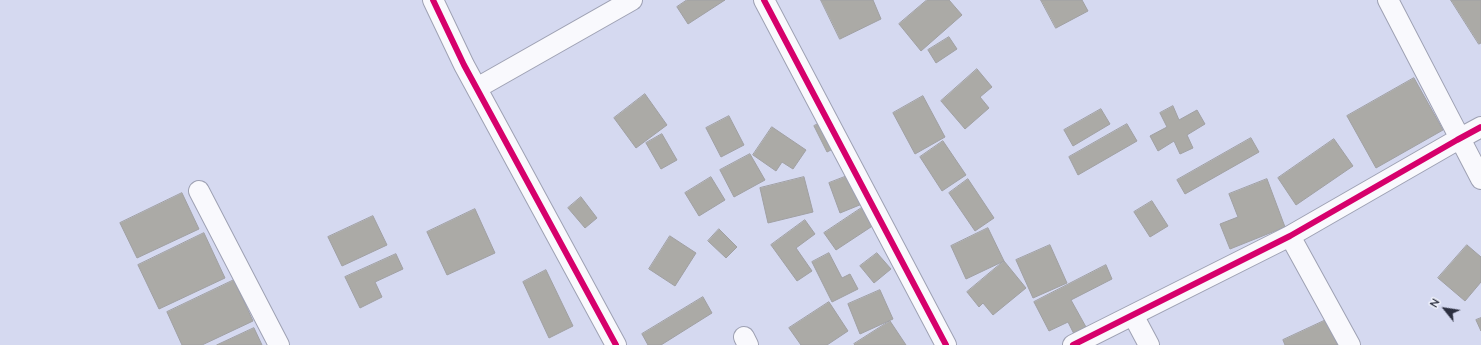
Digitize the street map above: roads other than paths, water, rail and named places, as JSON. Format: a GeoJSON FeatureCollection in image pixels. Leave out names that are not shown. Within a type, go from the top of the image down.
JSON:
{"type":"FeatureCollection","features":[{"type":"Feature","properties":{"kind":"street"},"geometry":{"type":"LineString","coordinates":[[433,0],[477,88],[616,345]]}},
{"type":"Feature","properties":{"kind":"street"},"geometry":{"type":"LineString","coordinates":[[477,88],[632,0]]}},
{"type":"Feature","properties":{"kind":"street"},"geometry":{"type":"LineString","coordinates":[[764,0],[946,345]]}},
{"type":"Feature","properties":{"kind":"street"},"geometry":{"type":"LineString","coordinates":[[1388,0],[1481,179]]}},
{"type":"Feature","properties":{"kind":"street"},"geometry":{"type":"LineString","coordinates":[[1073,345],[1290,236],[1460,138],[1481,128]]}},
{"type":"Feature","properties":{"kind":"street"},"geometry":{"type":"LineString","coordinates":[[199,191],[279,345]]}},
{"type":"Feature","properties":{"kind":"street"},"geometry":{"type":"LineString","coordinates":[[1290,236],[1350,345]]}},
{"type":"Feature","properties":{"kind":"street"},"geometry":{"type":"LineString","coordinates":[[1133,315],[1149,345]]}}]}
